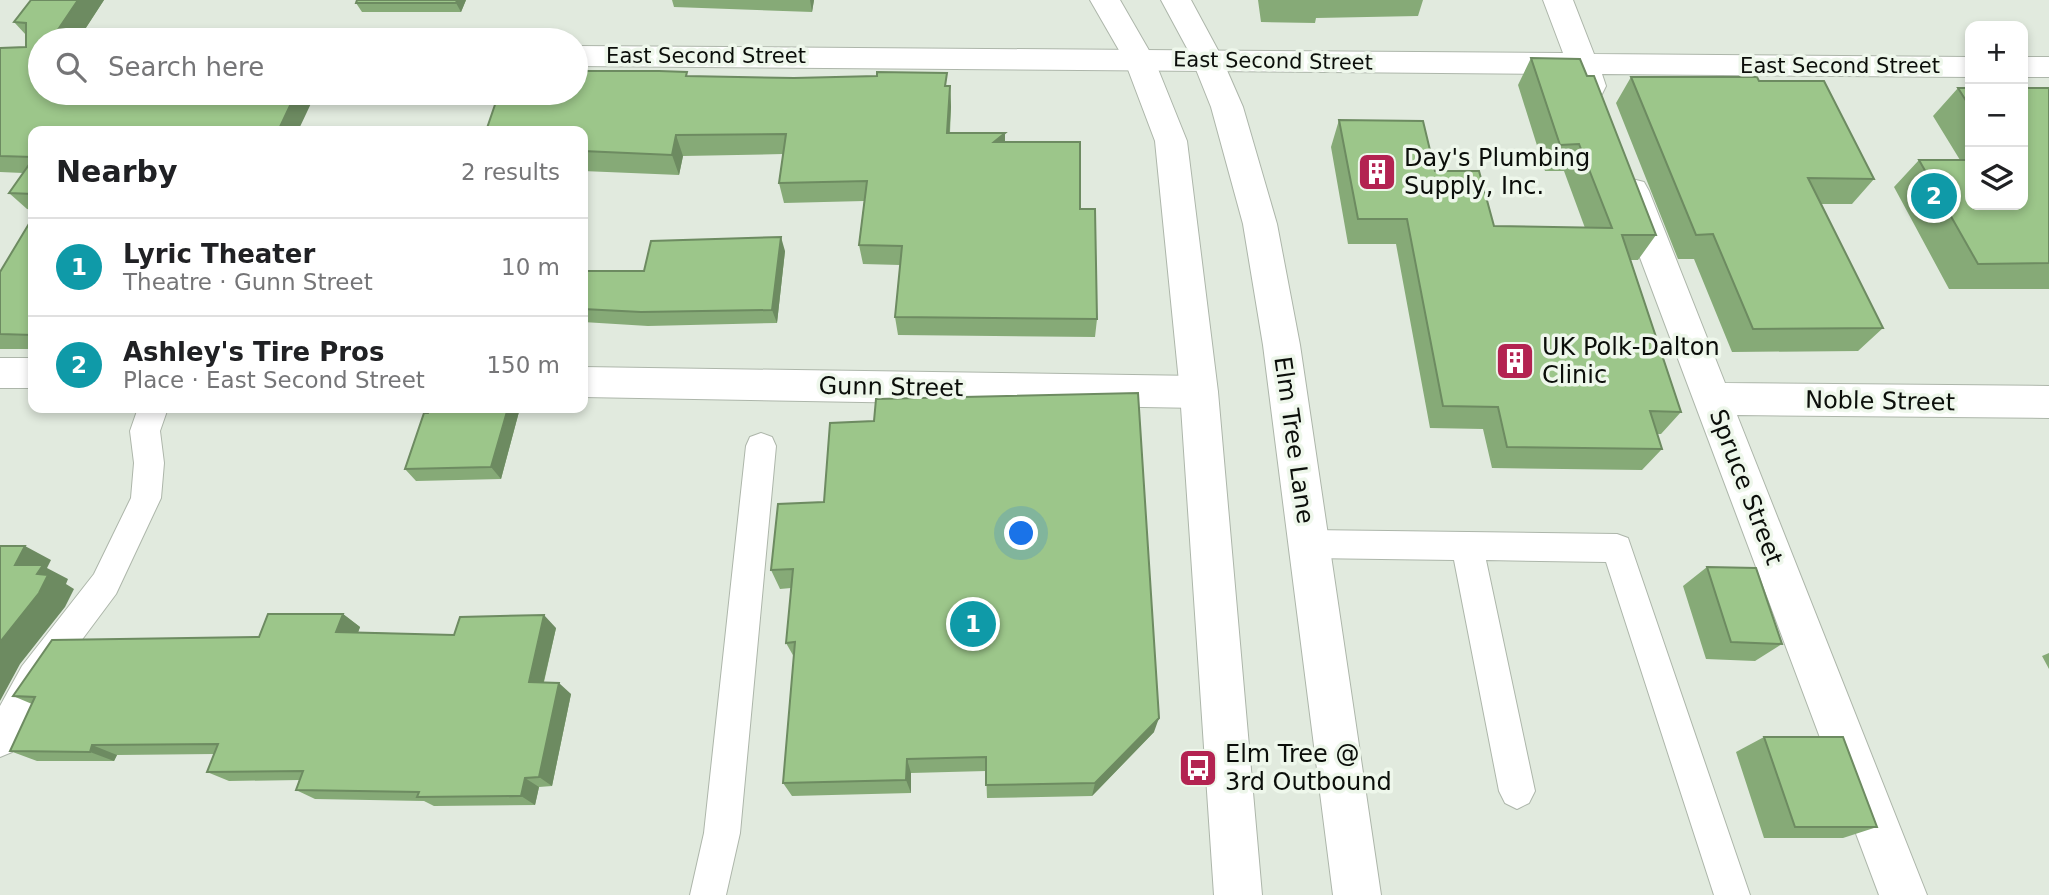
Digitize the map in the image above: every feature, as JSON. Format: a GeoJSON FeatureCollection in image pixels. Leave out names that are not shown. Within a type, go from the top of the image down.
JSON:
{"type":"FeatureCollection","features":[{"type":"Feature","properties":{"kind":"street"},"geometry":{"type":"LineString","coordinates":[[1105,0],[1139,59],[1171,141],[1199,391],[1238,895]]}},
{"type":"Feature","properties":{"kind":"street","name":"Elm Tree Lane"},"geometry":{"type":"LineString","coordinates":[[1176,0],[1210,60],[1241,154],[1260,226],[1288,391],[1357,895]]}},
{"type":"Feature","properties":{"kind":"street"},"geometry":{"type":"LineString","coordinates":[[1558,0],[1604,120]]}},
{"type":"Feature","properties":{"kind":"street","name":"East Second Street"},"geometry":{"type":"LineString","coordinates":[[588,56],[1965,67]]}},
{"type":"Feature","properties":{"kind":"street"},"geometry":{"type":"LineString","coordinates":[[2028,67],[2049,67]]}},
{"type":"Feature","properties":{"kind":"street","name":"Spruce Street"},"geometry":{"type":"LineString","coordinates":[[1619,158],[1903,895]]}},
{"type":"Feature","properties":{"kind":"street"},"geometry":{"type":"LineString","coordinates":[[0,373],[28,373]]}},
{"type":"Feature","properties":{"kind":"street","name":"Gunn Street"},"geometry":{"type":"LineString","coordinates":[[588,382],[1199,391]]}},
{"type":"Feature","properties":{"kind":"street","name":"Noble Street"},"geometry":{"type":"LineString","coordinates":[[1712,399],[2049,402]]}},
{"type":"Feature","properties":{"kind":"lane"},"geometry":{"type":"LineString","coordinates":[[0,740],[34,677],[105,583],[146,498],[149,463],[145,431],[151,413]]}},
{"type":"Feature","properties":{"kind":"lane"},"geometry":{"type":"LineString","coordinates":[[708,895],[722,833],[761,446]]}},
{"type":"Feature","properties":{"kind":"lane"},"geometry":{"type":"LineString","coordinates":[[1309,544],[1617,548],[1732,895]]}},
{"type":"Feature","properties":{"kind":"lane"},"geometry":{"type":"LineString","coordinates":[[1467,545],[1517,791]]}},
{"type":"Feature","properties":{"kind":"building"},"geometry":{"type":"Polygon","coordinates":[[[31,0],[78,0],[59,28],[28,28],[28,105],[290,105],[280,126],[28,126],[28,157],[0,156],[0,48],[26,47],[26,23],[14,22],[31,0]]]}},
{"type":"Feature","properties":{"kind":"building"},"geometry":{"type":"Polygon","coordinates":[[[357,0],[457,0],[456,3],[356,3],[357,0]]]}},
{"type":"Feature","properties":{"kind":"building"},"geometry":{"type":"Polygon","coordinates":[[[1531,58],[1580,59],[1587,76],[1594,76],[1656,235],[1622,235],[1681,412],[1650,411],[1662,449],[1507,447],[1498,407],[1443,406],[1407,219],[1358,219],[1339,120],[1423,121],[1435,171],[1479,171],[1494,226],[1612,228],[1579,144],[1560,145],[1531,58]]]}},
{"type":"Feature","properties":{"kind":"building"},"geometry":{"type":"Polygon","coordinates":[[[588,71],[659,71],[687,72],[686,76],[794,78],[877,76],[877,72],[947,73],[945,86],[950,86],[947,133],[1005,133],[994,142],[1080,142],[1080,209],[1095,209],[1097,319],[895,317],[902,246],[859,245],[867,181],[779,183],[786,134],[676,135],[672,155],[588,151],[588,126],[488,126],[495,105],[588,105],[588,71]]]}},
{"type":"Feature","properties":{"kind":"building"},"geometry":{"type":"Polygon","coordinates":[[[1631,77],[1757,77],[1759,81],[1824,81],[1874,179],[1808,178],[1883,328],[1753,329],[1713,234],[1696,235],[1631,77]]]}},
{"type":"Feature","properties":{"kind":"building"},"geometry":{"type":"Polygon","coordinates":[[[1958,88],[1965,88],[1965,99],[1958,88]]]}},
{"type":"Feature","properties":{"kind":"building"},"geometry":{"type":"Polygon","coordinates":[[[2028,88],[2049,88],[2049,263],[1978,264],[1919,160],[1965,160],[1965,210],[2028,210],[2028,88]]]}},
{"type":"Feature","properties":{"kind":"building"},"geometry":{"type":"Polygon","coordinates":[[[28,166],[28,194],[9,193],[28,166]]]}},
{"type":"Feature","properties":{"kind":"building"},"geometry":{"type":"Polygon","coordinates":[[[28,225],[28,335],[0,334],[0,272],[28,225]]]}},
{"type":"Feature","properties":{"kind":"building"},"geometry":{"type":"Polygon","coordinates":[[[781,237],[772,310],[641,312],[588,309],[588,271],[644,271],[651,241],[781,237]]]}},
{"type":"Feature","properties":{"kind":"building"},"geometry":{"type":"Polygon","coordinates":[[[1138,393],[1159,718],[1095,783],[986,785],[986,757],[907,759],[906,780],[783,783],[795,642],[786,643],[793,569],[771,570],[778,504],[824,502],[830,423],[874,421],[876,399],[1138,393]]]}},
{"type":"Feature","properties":{"kind":"building"},"geometry":{"type":"Polygon","coordinates":[[[424,413],[507,413],[491,467],[405,469],[424,413]]]}},
{"type":"Feature","properties":{"kind":"building"},"geometry":{"type":"Polygon","coordinates":[[[0,546],[25,546],[15,565],[43,565],[37,574],[48,575],[39,593],[0,642],[0,546]]]}},
{"type":"Feature","properties":{"kind":"building"},"geometry":{"type":"Polygon","coordinates":[[[1707,567],[1756,568],[1782,644],[1731,642],[1707,567]]]}},
{"type":"Feature","properties":{"kind":"building"},"geometry":{"type":"Polygon","coordinates":[[[268,614],[343,614],[336,632],[454,635],[460,617],[544,615],[529,682],[559,683],[539,777],[525,778],[521,796],[417,797],[419,792],[296,790],[303,771],[207,772],[218,744],[92,745],[90,752],[10,751],[35,697],[13,696],[52,640],[259,637],[268,614]]]}},
{"type":"Feature","properties":{"kind":"building"},"geometry":{"type":"Polygon","coordinates":[[[1764,737],[1843,737],[1877,827],[1795,827],[1764,737]]]}},
{"type":"Feature","properties":{"kind":"place","name":"Day's Plumbing Supply, Inc."},"geometry":{"type":"Point","coordinates":[1377,172]}},
{"type":"Feature","properties":{"kind":"place","name":"Ashley's Tire Pros"},"geometry":{"type":"Point","coordinates":[1934,196]}},
{"type":"Feature","properties":{"kind":"place","name":"UK Polk-Dalton Clinic"},"geometry":{"type":"Point","coordinates":[1515,361]}},
{"type":"Feature","properties":{"kind":"place","name":"Lyric Theater"},"geometry":{"type":"Point","coordinates":[973,624]}},
{"type":"Feature","properties":{"kind":"place","name":"Elm Tree @ 3rd Outbound"},"geometry":{"type":"Point","coordinates":[1198,768]}}]}
